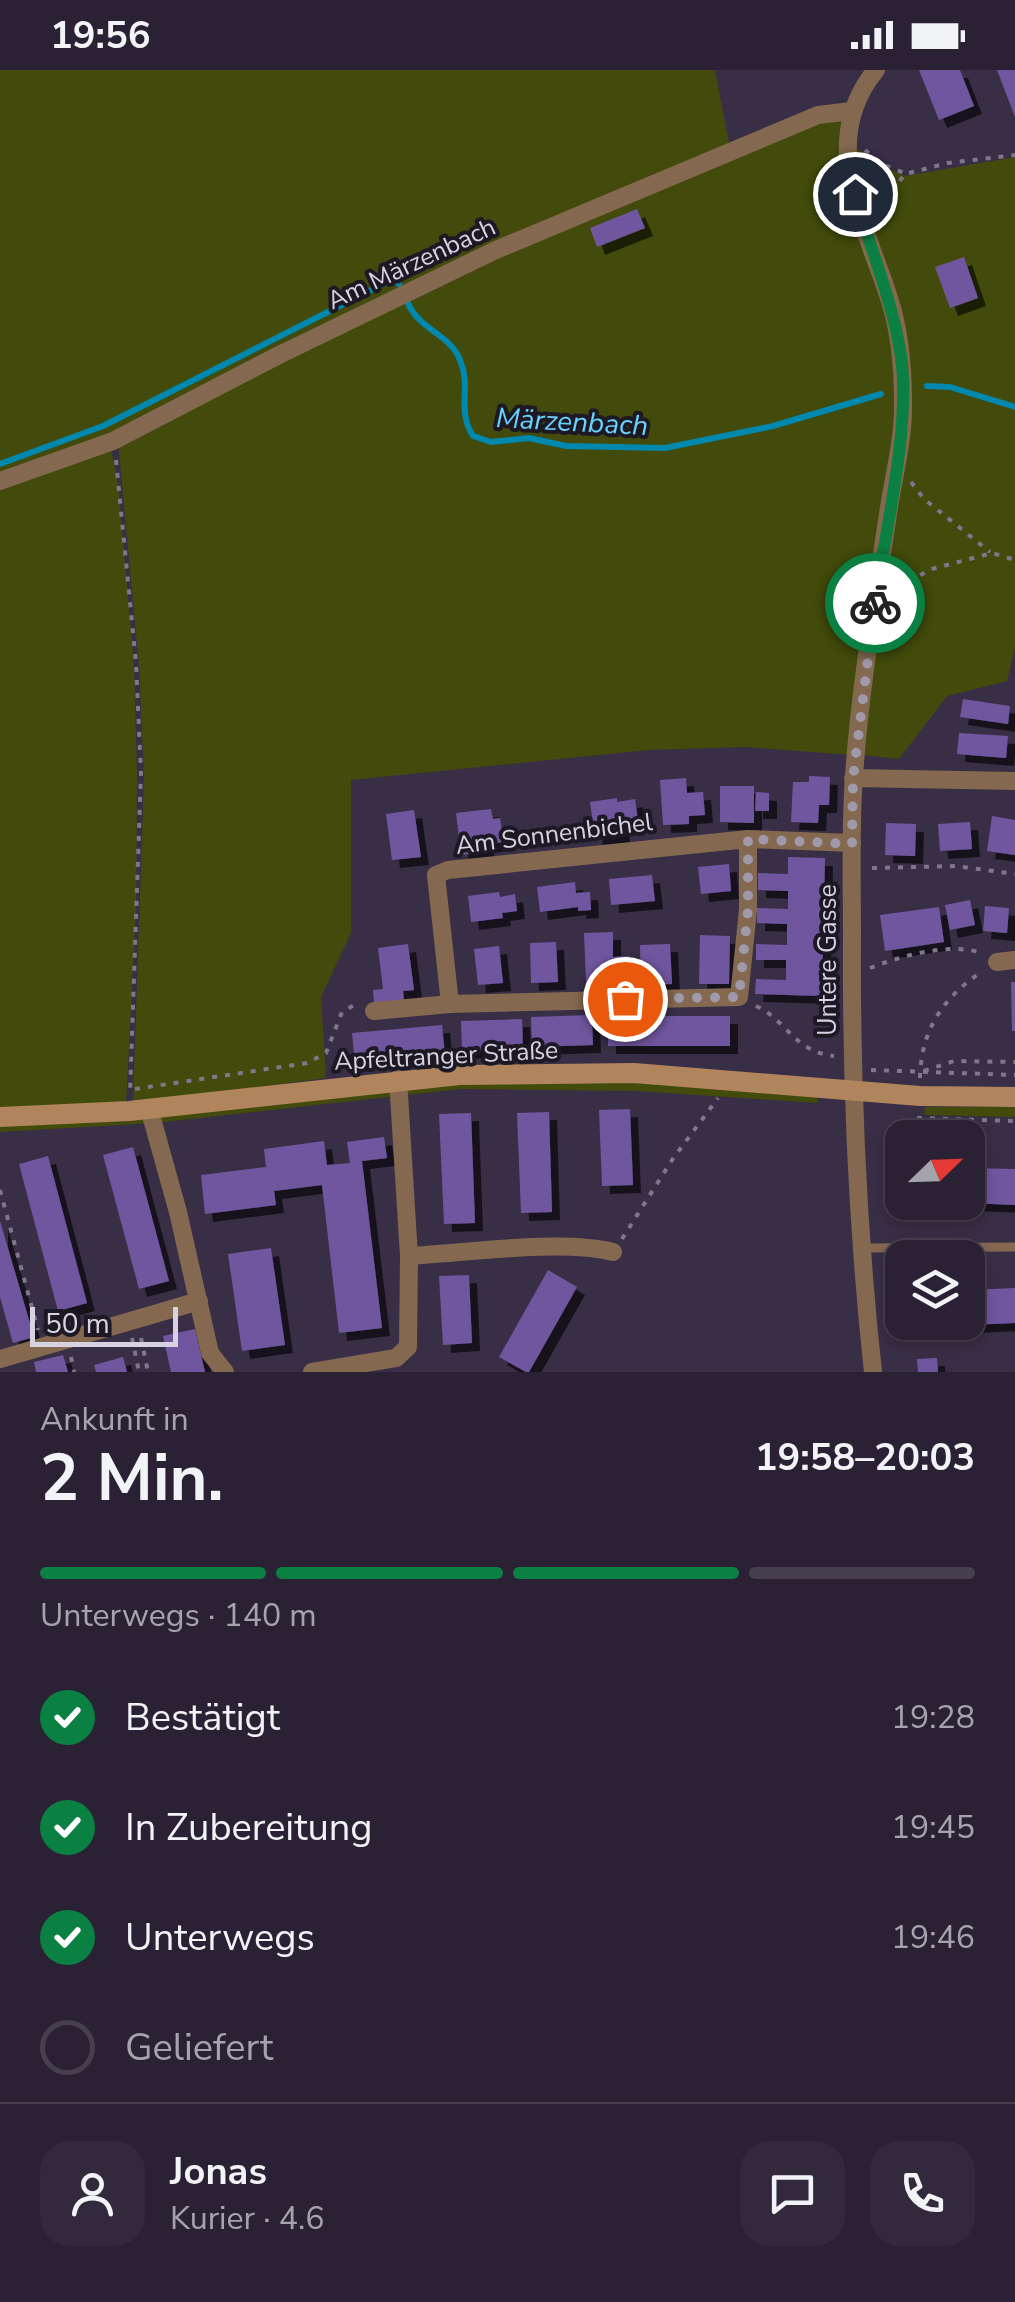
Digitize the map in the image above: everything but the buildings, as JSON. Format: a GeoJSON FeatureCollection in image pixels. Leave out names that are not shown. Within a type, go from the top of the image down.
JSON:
{"type":"FeatureCollection","features":[{"type":"Feature","properties":{"kind":"street","name":"Untere Gasse"},"geometry":{"type":"LineString","coordinates":[[874,1372],[852,1072],[853,778],[862,682],[904,408],[902,360],[891,301],[864,228],[846,160],[852,111],[861,89],[876,70]]}},
{"type":"Feature","properties":{"kind":"street","name":"Am Märzenbach"},"geometry":{"type":"LineString","coordinates":[[0,480],[113,440],[496,250],[818,116],[852,111]]}},
{"type":"Feature","properties":{"kind":"street"},"geometry":{"type":"LineString","coordinates":[[853,778],[1015,781]]}},
{"type":"Feature","properties":{"kind":"street"},"geometry":{"type":"LineString","coordinates":[[374,1011],[450,1004],[739,997],[748,910],[748,839]]}},
{"type":"Feature","properties":{"kind":"street","name":"Am Sonnenbichel"},"geometry":{"type":"LineString","coordinates":[[450,1004],[436,876],[448,870],[748,839],[852,844]]}},
{"type":"Feature","properties":{"kind":"street","name":"Apfeltranger Straße"},"geometry":{"type":"LineString","coordinates":[[0,1117],[477,1074],[852,1072],[920,1096],[1015,1097]]}},
{"type":"Feature","properties":{"kind":"street"},"geometry":{"type":"LineString","coordinates":[[312,1372],[396,1358],[408,1347],[409,1256],[398,1079]]}},
{"type":"Feature","properties":{"kind":"street"},"geometry":{"type":"LineString","coordinates":[[136,1103],[199,1300],[210,1352],[225,1372]]}},
{"type":"Feature","properties":{"kind":"street"},"geometry":{"type":"LineString","coordinates":[[409,1256],[532,1249],[598,1248],[613,1252]]}},
{"type":"Feature","properties":{"kind":"street"},"geometry":{"type":"LineString","coordinates":[[0,1358],[199,1300]]}},
{"type":"Feature","properties":{"kind":"lane"},"geometry":{"type":"LineString","coordinates":[[862,1248],[1015,1247]]}},
{"type":"Feature","properties":{"kind":"path"},"geometry":{"type":"LineString","coordinates":[[849,138],[882,164],[905,174],[948,163],[1015,155]]}},
{"type":"Feature","properties":{"kind":"path"},"geometry":{"type":"LineString","coordinates":[[864,228],[905,174]]}},
{"type":"Feature","properties":{"kind":"path"},"geometry":{"type":"LineString","coordinates":[[113,440],[136,663],[141,773],[136,1103],[306,1062],[326,1053],[342,1012],[367,1002],[374,1011]]}},
{"type":"Feature","properties":{"kind":"path"},"geometry":{"type":"LineString","coordinates":[[896,463],[924,499],[992,553],[1015,560]]}},
{"type":"Feature","properties":{"kind":"path"},"geometry":{"type":"LineString","coordinates":[[876,598],[932,569],[992,553]]}},
{"type":"Feature","properties":{"kind":"path"},"geometry":{"type":"LineString","coordinates":[[852,869],[956,866],[1015,874]]}},
{"type":"Feature","properties":{"kind":"path"},"geometry":{"type":"LineString","coordinates":[[852,976],[898,957],[947,951],[978,950],[1006,961]]}},
{"type":"Feature","properties":{"kind":"path"},"geometry":{"type":"LineString","coordinates":[[920,1072],[930,1022],[957,990],[1006,961]]}},
{"type":"Feature","properties":{"kind":"path"},"geometry":{"type":"LineString","coordinates":[[739,997],[768,1012],[799,1044],[852,1072],[1015,1075]]}},
{"type":"Feature","properties":{"kind":"path"},"geometry":{"type":"LineString","coordinates":[[920,1072],[954,1062],[1015,1062]]}},
{"type":"Feature","properties":{"kind":"path"},"geometry":{"type":"LineString","coordinates":[[953,1082],[954,1062]]}},
{"type":"Feature","properties":{"kind":"path"},"geometry":{"type":"LineString","coordinates":[[613,1252],[672,1160],[718,1098],[702,1098]]}},
{"type":"Feature","properties":{"kind":"path"},"geometry":{"type":"LineString","coordinates":[[921,1118],[1015,1121]]}},
{"type":"Feature","properties":{"kind":"path"},"geometry":{"type":"LineString","coordinates":[[0,1190],[43,1346]]}},
{"type":"Feature","properties":{"kind":"path"},"geometry":{"type":"LineString","coordinates":[[132,1320],[140,1372]]}},
{"type":"Feature","properties":{"kind":"path"},"geometry":{"type":"LineString","coordinates":[[132,1320],[148,1372]]}},
{"type":"Feature","properties":{"kind":"green space"},"geometry":{"type":"Polygon","coordinates":[[[0,70],[715,70],[730,148],[111,437],[0,477],[0,70]]]}},
{"type":"Feature","properties":{"kind":"green space"},"geometry":{"type":"Polygon","coordinates":[[[847,115],[842,160],[887,302],[898,404],[850,755],[744,747],[649,750],[351,780],[351,933],[321,997],[326,1078],[133,1104],[144,776],[139,666],[118,441],[398,301],[820,119],[847,115]]]}},
{"type":"Feature","properties":{"kind":"green space"},"geometry":{"type":"Polygon","coordinates":[[[851,144],[905,176],[1015,157],[1015,648],[1007,681],[947,696],[899,759],[862,755],[868,680],[910,407],[851,144]]]}},
{"type":"Feature","properties":{"kind":"green space"},"geometry":{"type":"Polygon","coordinates":[[[110,445],[118,483],[134,665],[137,774],[136,909],[126,1105],[0,1112],[0,483],[110,445]]]}},
{"type":"Feature","properties":{"kind":"green space"},"geometry":{"type":"Polygon","coordinates":[[[460,1082],[635,1083],[818,1093],[817,1103],[636,1091],[460,1089],[155,1123],[0,1132],[0,1123],[460,1082]]]}},
{"type":"Feature","properties":{"kind":"green space"},"geometry":{"type":"Polygon","coordinates":[[[925,1107],[1015,1107],[1015,1117],[924,1115],[925,1107]]]}},
{"type":"Feature","properties":{"kind":"waterway","name":"Märzenbach"},"geometry":{"type":"LineString","coordinates":[[0,464],[103,426],[395,278],[399,284]]}},
{"type":"Feature","properties":{"kind":"waterway","name":"Märzenbach"},"geometry":{"type":"LineString","coordinates":[[408,303],[419,320],[455,351],[465,380],[468,426],[473,436],[491,442],[529,438],[566,446],[665,448],[773,426],[881,394]]}},
{"type":"Feature","properties":{"kind":"waterway","name":"Märzenbach"},"geometry":{"type":"LineString","coordinates":[[927,386],[950,387],[1015,407]]}},
{"type":"Feature","properties":{"kind":"way so far"},"geometry":{"type":"LineString","coordinates":[[625,999],[739,997],[748,910],[748,839],[852,844],[853,778],[862,682],[875,603]]}},
{"type":"Feature","properties":{"kind":"route"},"geometry":{"type":"LineString","coordinates":[[855,194],[891,301],[902,360],[904,408],[875,603]]}}]}
